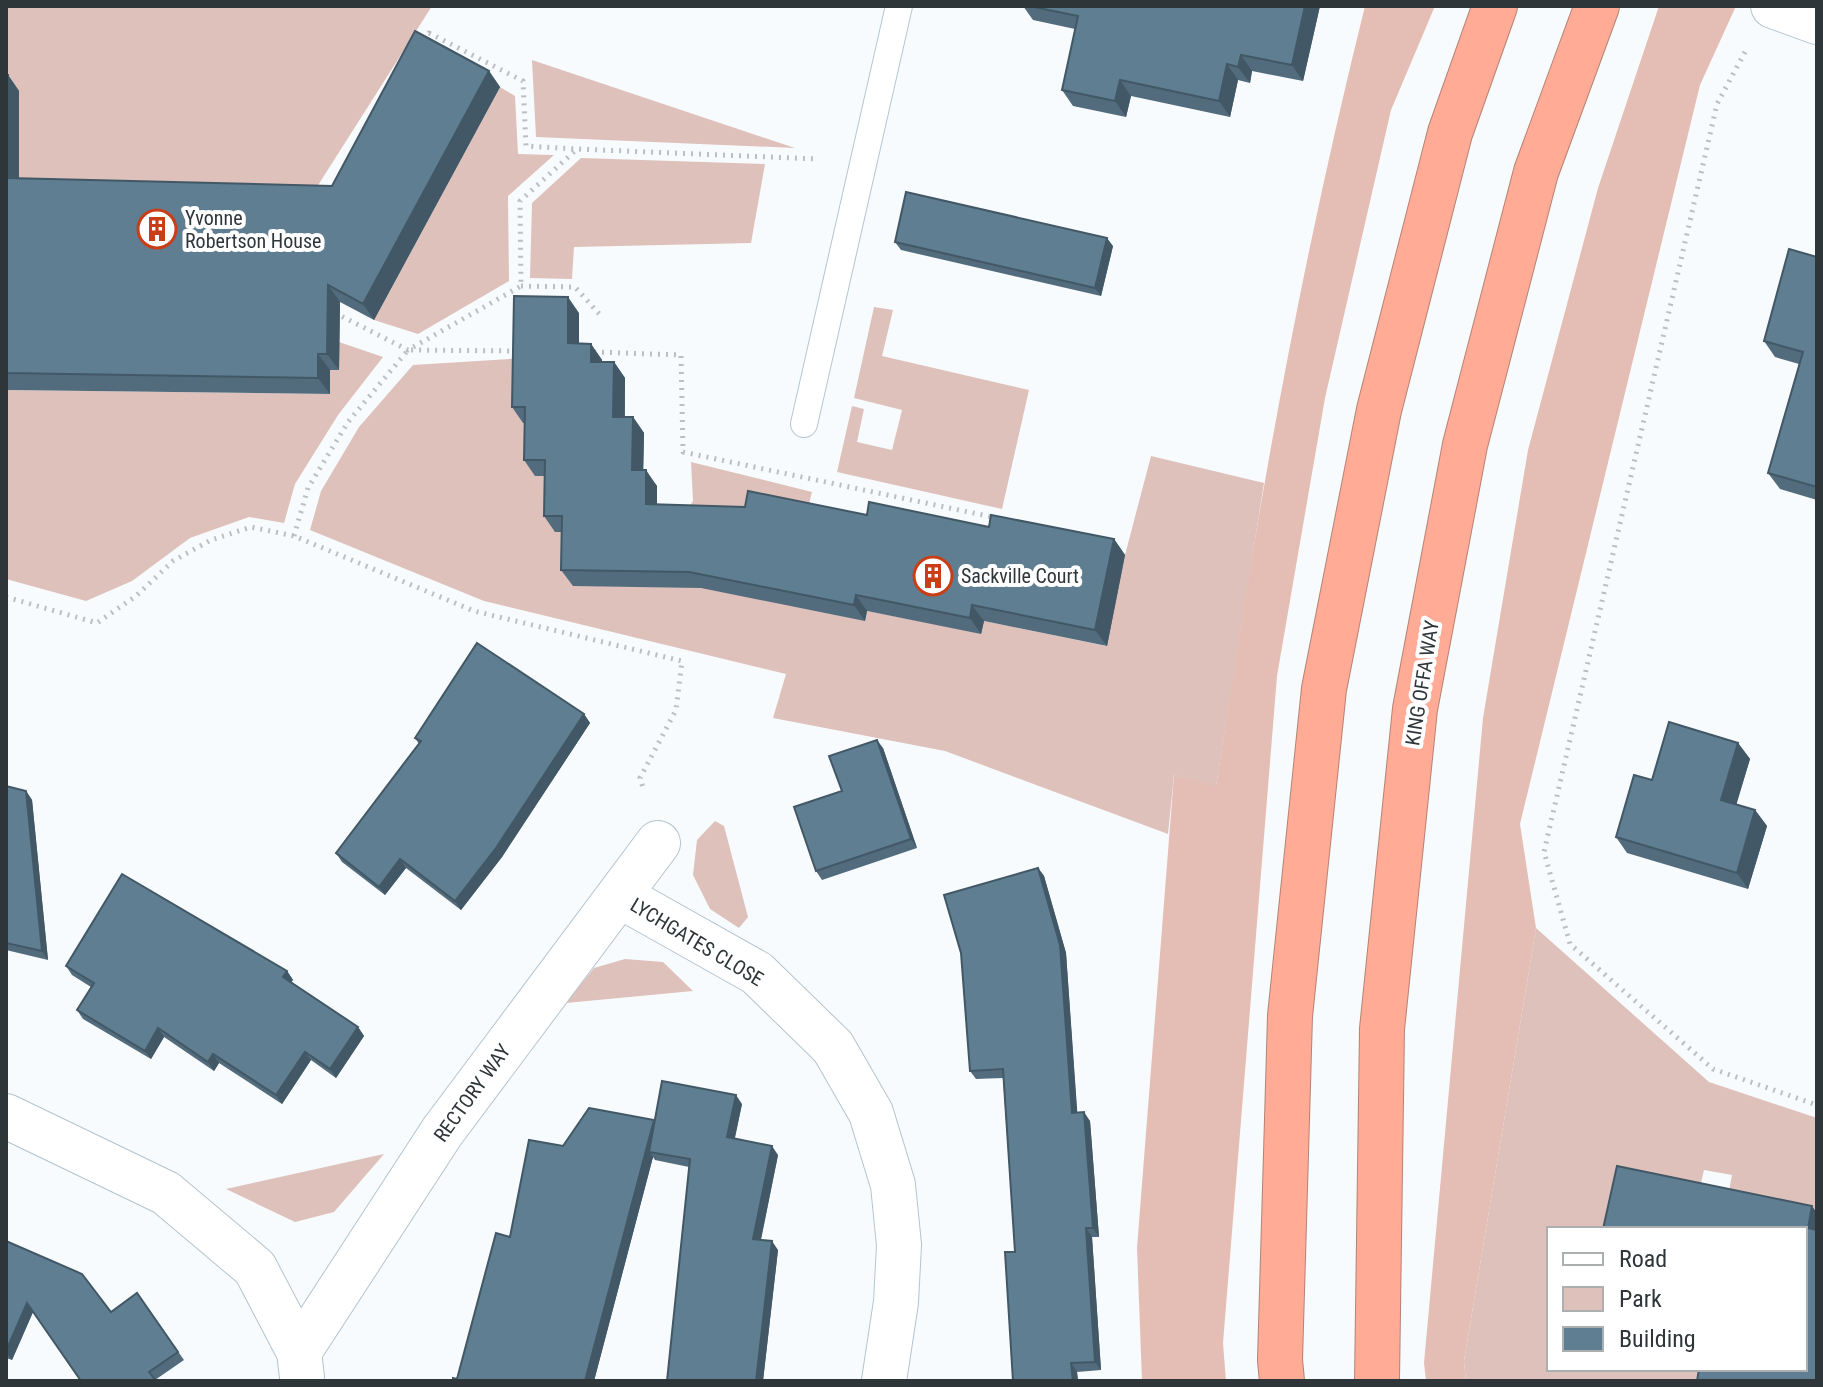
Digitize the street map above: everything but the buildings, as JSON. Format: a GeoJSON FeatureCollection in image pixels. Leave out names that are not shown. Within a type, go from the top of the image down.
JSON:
{"type":"FeatureCollection","features":[{"type":"Feature","properties":{"kind":"highway"},"geometry":{"type":"LineString","coordinates":[[1282,1381],[1280,1360],[1290,1016],[1324,689],[1379,410],[1450,133],[1495,6]]}},
{"type":"Feature","properties":{"kind":"highway","name":"KING OFFA WAY"},"geometry":{"type":"LineString","coordinates":[[1377,1381],[1382,1029],[1415,709],[1469,430],[1536,172],[1597,6]]}},
{"type":"Feature","properties":{"kind":"street"},"geometry":{"type":"LineString","coordinates":[[1773,6],[1817,22]]}},
{"type":"Feature","properties":{"kind":"street","name":"RECTORY WAY"},"geometry":{"type":"LineString","coordinates":[[301,1367],[442,1132],[658,843]]}},
{"type":"Feature","properties":{"kind":"street","name":"LYCHGATES CLOSE"},"geometry":{"type":"LineString","coordinates":[[620,896],[757,973],[833,1047],[871,1113],[893,1185],[899,1245],[896,1302],[884,1381]]}},
{"type":"Feature","properties":{"kind":"street"},"geometry":{"type":"LineString","coordinates":[[6,1116],[166,1193],[255,1268],[301,1367]]}},
{"type":"Feature","properties":{"kind":"lane"},"geometry":{"type":"LineString","coordinates":[[804,424],[899,6]]}},
{"type":"Feature","properties":{"kind":"path"},"geometry":{"type":"LineString","coordinates":[[422,46],[429,33],[523,81],[526,146],[862,161]]}},
{"type":"Feature","properties":{"kind":"path"},"geometry":{"type":"LineString","coordinates":[[1747,48],[1717,104],[1544,852],[1570,944],[1713,1069],[1817,1105]]}},
{"type":"Feature","properties":{"kind":"path"},"geometry":{"type":"LineString","coordinates":[[521,286],[520,201],[577,149]]}},
{"type":"Feature","properties":{"kind":"path"},"geometry":{"type":"LineString","coordinates":[[294,536],[308,488],[332,448],[348,422],[408,350],[521,286],[575,287],[602,317]]}},
{"type":"Feature","properties":{"kind":"path"},"geometry":{"type":"LineString","coordinates":[[332,312],[408,350],[525,351]]}},
{"type":"Feature","properties":{"kind":"path"},"geometry":{"type":"LineString","coordinates":[[6,597],[97,623],[136,596],[173,561],[211,540],[251,527],[294,536],[474,611],[682,661],[676,710],[640,778],[658,843]]}},
{"type":"Feature","properties":{"kind":"green space"},"geometry":{"type":"Polygon","coordinates":[[[6,6],[432,6],[308,201],[19,195],[19,91],[6,91],[6,6]]]}},
{"type":"Feature","properties":{"kind":"green space"},"geometry":{"type":"Polygon","coordinates":[[[532,60],[795,148],[536,137],[532,60]]]}},
{"type":"Feature","properties":{"kind":"green space"},"geometry":{"type":"Polygon","coordinates":[[[500,87],[515,96],[518,154],[554,155],[508,196],[509,281],[418,334],[374,320],[500,87]]]}},
{"type":"Feature","properties":{"kind":"green space"},"geometry":{"type":"Polygon","coordinates":[[[581,158],[765,164],[751,243],[574,247],[572,279],[530,278],[532,203],[581,158]]]}},
{"type":"Feature","properties":{"kind":"green space"},"geometry":{"type":"Polygon","coordinates":[[[874,307],[893,310],[882,356],[1029,390],[1002,509],[837,472],[852,406],[864,409],[857,442],[892,450],[902,410],[854,398],[874,307]]]}},
{"type":"Feature","properties":{"kind":"green space"},"geometry":{"type":"Polygon","coordinates":[[[339,342],[383,357],[338,415],[295,484],[284,523],[249,517],[190,538],[132,581],[86,601],[6,579],[6,390],[329,394],[330,370],[339,370],[339,342]]]}},
{"type":"Feature","properties":{"kind":"green space"},"geometry":{"type":"Polygon","coordinates":[[[525,358],[523,422],[536,423],[556,476],[681,521],[693,501],[691,462],[812,492],[806,516],[865,621],[867,611],[981,633],[984,621],[1106,646],[1125,555],[1151,456],[1264,483],[1216,787],[1174,775],[1168,834],[945,751],[773,718],[786,674],[484,601],[310,530],[321,491],[359,427],[413,365],[525,358]]]}},
{"type":"Feature","properties":{"kind":"green space"},"geometry":{"type":"Polygon","coordinates":[[[715,821],[724,826],[748,917],[739,928],[710,909],[693,875],[697,840],[715,821]]]}},
{"type":"Feature","properties":{"kind":"green space"},"geometry":{"type":"Polygon","coordinates":[[[1536,928],[1709,1082],[1817,1118],[1817,1221],[1727,1202],[1732,1175],[1704,1170],[1698,1196],[1623,1227],[1547,1227],[1547,1371],[1714,1371],[1712,1381],[1466,1381],[1464,1361],[1536,928]]]}},
{"type":"Feature","properties":{"kind":"green space"},"geometry":{"type":"Polygon","coordinates":[[[625,959],[663,962],[693,991],[566,1003],[594,968],[625,959]]]}},
{"type":"Feature","properties":{"kind":"green space"},"geometry":{"type":"Polygon","coordinates":[[[384,1154],[334,1212],[295,1222],[226,1189],[384,1154]]]}},
{"type":"Feature","properties":{"kind":"shaded area"},"geometry":{"type":"Polygon","coordinates":[[[1365,6],[1435,6],[1391,110],[1325,398],[1277,676],[1223,1343],[1226,1381],[1142,1381],[1137,1248],[1174,775],[1216,786],[1287,361],[1365,6]]]}},
{"type":"Feature","properties":{"kind":"shaded area"},"geometry":{"type":"Polygon","coordinates":[[[1659,6],[1736,6],[1700,85],[1520,824],[1536,928],[1464,1361],[1466,1381],[1426,1381],[1424,1363],[1483,718],[1528,450],[1598,188],[1659,6]]]}},
{"type":"Feature","properties":{"kind":"place","name":"Yvonne Robertson House"},"geometry":{"type":"Point","coordinates":[157,229]}},
{"type":"Feature","properties":{"kind":"place","name":"Sackville Court"},"geometry":{"type":"Point","coordinates":[933,576]}}]}
